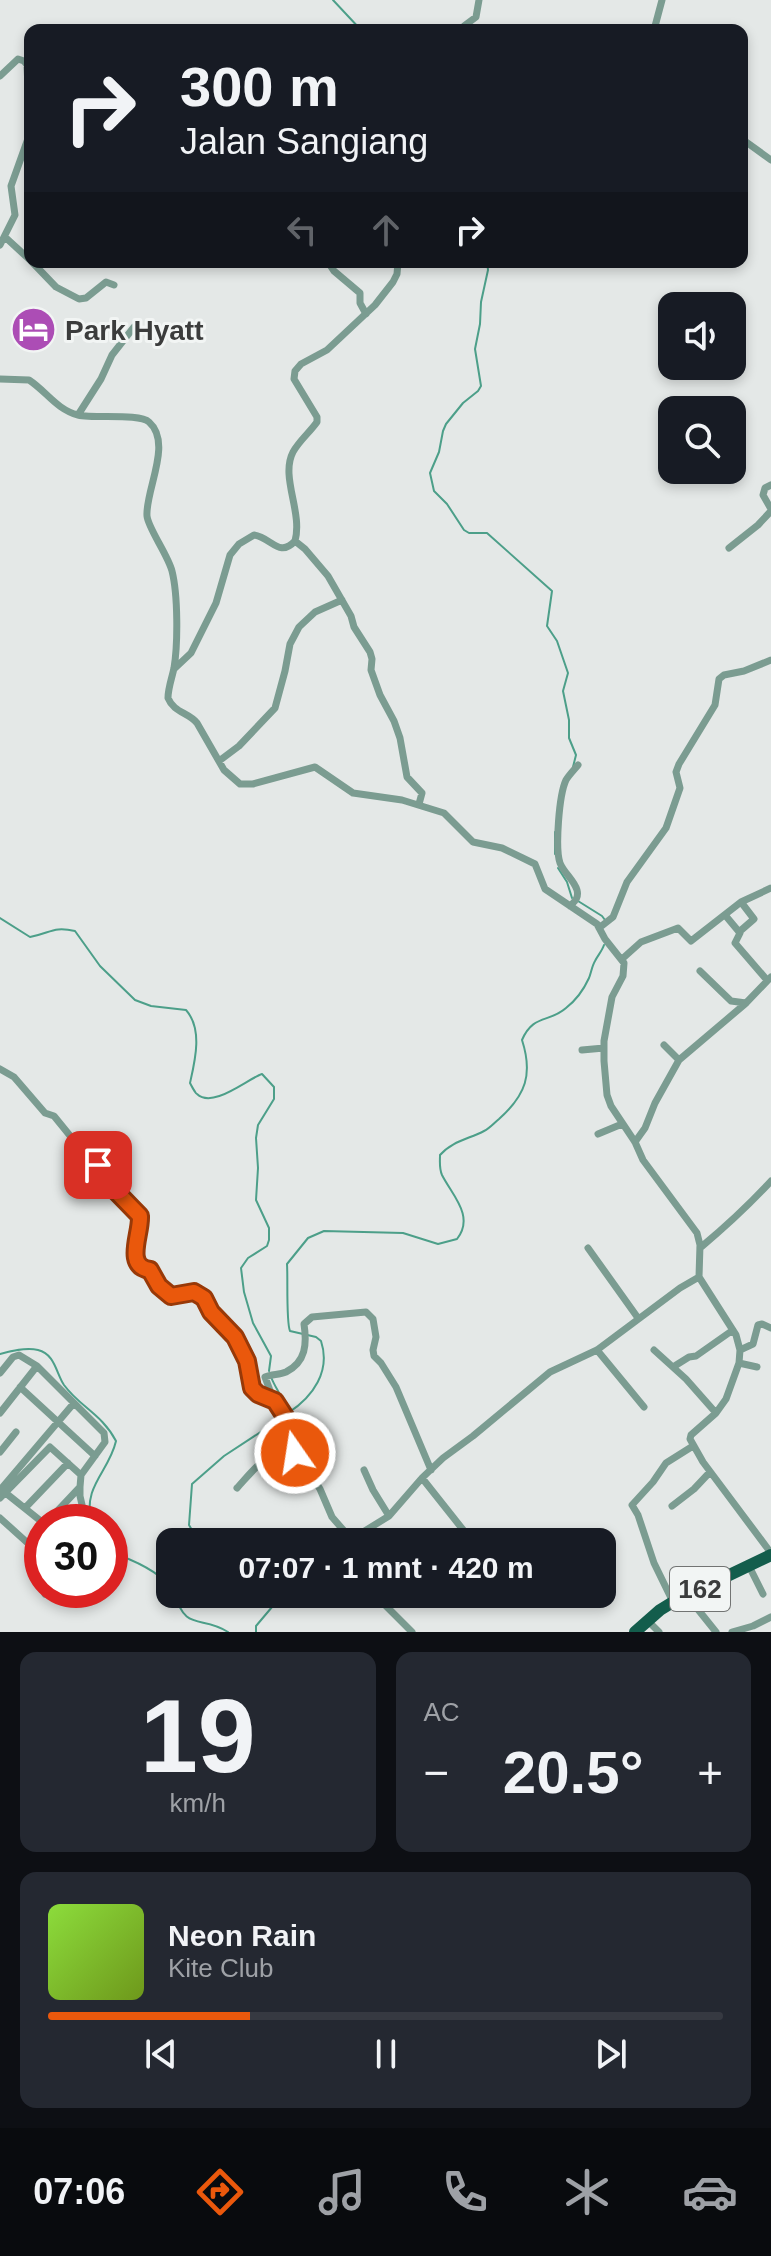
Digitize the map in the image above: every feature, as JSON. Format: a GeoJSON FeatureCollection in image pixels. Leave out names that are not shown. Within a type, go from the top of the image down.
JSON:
{"type":"FeatureCollection","features":[{"type":"Feature","properties":{"kind":"main road","name":"162"},"geometry":{"type":"LineString","coordinates":[[635,1632],[673,1602],[771,1554]]}},
{"type":"Feature","properties":{"kind":"street"},"geometry":{"type":"LineString","coordinates":[[467,24],[476,17],[479,0]]}},
{"type":"Feature","properties":{"kind":"street"},"geometry":{"type":"LineString","coordinates":[[656,24],[662,0]]}},
{"type":"Feature","properties":{"kind":"street"},"geometry":{"type":"LineString","coordinates":[[0,76],[18,59],[24,63]]}},
{"type":"Feature","properties":{"kind":"street"},"geometry":{"type":"LineString","coordinates":[[748,143],[771,160]]}},
{"type":"Feature","properties":{"kind":"street"},"geometry":{"type":"LineString","coordinates":[[24,150],[11,186],[15,215],[2,241],[24,256]]}},
{"type":"Feature","properties":{"kind":"street"},"geometry":{"type":"LineString","coordinates":[[38,268],[56,287],[79,299],[86,298],[106,282],[114,285]]}},
{"type":"Feature","properties":{"kind":"street"},"geometry":{"type":"LineString","coordinates":[[332,268],[360,293],[360,303],[366,314]]}},
{"type":"Feature","properties":{"kind":"street"},"geometry":{"type":"LineString","coordinates":[[174,669],[191,653],[216,603],[230,555],[239,544],[254,535],[282,549],[295,541],[297,520],[289,477],[290,460],[294,450],[317,422],[317,417],[294,379],[295,371],[301,364],[327,350],[366,314],[393,282],[398,268]]}},
{"type":"Feature","properties":{"kind":"street"},"geometry":{"type":"LineString","coordinates":[[78,415],[112,355],[134,327]]}},
{"type":"Feature","properties":{"kind":"street"},"geometry":{"type":"LineString","coordinates":[[0,379],[29,380],[52,401],[78,415],[140,417],[155,430],[157,466],[147,516],[172,573],[174,669],[168,690],[170,704],[178,712],[194,719],[231,779],[240,784],[253,784],[315,767],[353,793],[419,804],[444,813],[473,842],[502,848],[535,864],[545,889],[573,903],[601,926],[608,942],[622,959],[624,970],[612,997],[604,1048],[607,1095],[653,1176],[697,1233],[699,1277],[733,1330],[740,1350],[731,1388],[716,1413],[690,1439],[710,1472],[771,1554]]}},
{"type":"Feature","properties":{"kind":"street"},"geometry":{"type":"LineString","coordinates":[[729,548],[771,510],[763,495],[765,488],[771,485]]}},
{"type":"Feature","properties":{"kind":"street"},"geometry":{"type":"LineString","coordinates":[[295,541],[328,576],[371,655],[371,670],[400,738],[407,777],[422,790],[419,804]]}},
{"type":"Feature","properties":{"kind":"street"},"geometry":{"type":"LineString","coordinates":[[219,761],[239,746],[275,708],[296,631],[315,612],[342,600]]}},
{"type":"Feature","properties":{"kind":"street"},"geometry":{"type":"LineString","coordinates":[[601,926],[613,917],[627,882],[666,828],[680,788],[676,772],[715,705],[717,681],[724,675],[771,660]]}},
{"type":"Feature","properties":{"kind":"street"},"geometry":{"type":"LineString","coordinates":[[573,903],[575,885],[561,866],[557,839],[563,789],[578,765]]}},
{"type":"Feature","properties":{"kind":"street"},"geometry":{"type":"LineString","coordinates":[[622,959],[641,942],[678,928],[691,941],[741,902],[771,888]]}},
{"type":"Feature","properties":{"kind":"street"},"geometry":{"type":"LineString","coordinates":[[635,1142],[679,1060],[746,1003],[769,979],[735,943],[739,932],[754,919],[741,902]]}},
{"type":"Feature","properties":{"kind":"street"},"geometry":{"type":"LineString","coordinates":[[725,915],[739,932]]}},
{"type":"Feature","properties":{"kind":"street"},"geometry":{"type":"LineString","coordinates":[[700,971],[731,1001],[746,1003]]}},
{"type":"Feature","properties":{"kind":"street"},"geometry":{"type":"LineString","coordinates":[[664,1045],[679,1060]]}},
{"type":"Feature","properties":{"kind":"street"},"geometry":{"type":"LineString","coordinates":[[582,1050],[604,1048]]}},
{"type":"Feature","properties":{"kind":"street"},"geometry":{"type":"LineString","coordinates":[[0,1069],[14,1077],[41,1109],[54,1116],[98,1165],[109,1185],[138,1213],[136,1264],[150,1270],[159,1286],[171,1296],[194,1292],[204,1298],[211,1312],[222,1321],[239,1345],[247,1361],[250,1386],[258,1394],[275,1401]]}},
{"type":"Feature","properties":{"kind":"street"},"geometry":{"type":"LineString","coordinates":[[598,1134],[622,1124]]}},
{"type":"Feature","properties":{"kind":"street"},"geometry":{"type":"LineString","coordinates":[[700,1248],[748,1207],[771,1181]]}},
{"type":"Feature","properties":{"kind":"street"},"geometry":{"type":"LineString","coordinates":[[588,1248],[638,1318]]}},
{"type":"Feature","properties":{"kind":"street"},"geometry":{"type":"LineString","coordinates":[[371,1528],[389,1516],[431,1470],[550,1372],[597,1350],[699,1277]]}},
{"type":"Feature","properties":{"kind":"street"},"geometry":{"type":"LineString","coordinates":[[285,1450],[288,1422],[275,1401],[268,1376],[286,1371],[305,1353],[304,1324],[308,1319],[368,1313],[373,1319],[376,1337],[374,1356],[396,1387],[431,1470]]}},
{"type":"Feature","properties":{"kind":"street"},"geometry":{"type":"LineString","coordinates":[[740,1350],[753,1344],[760,1324],[771,1328]]}},
{"type":"Feature","properties":{"kind":"street"},"geometry":{"type":"LineString","coordinates":[[673,1367],[696,1356],[733,1330]]}},
{"type":"Feature","properties":{"kind":"street"},"geometry":{"type":"LineString","coordinates":[[597,1350],[644,1407]]}},
{"type":"Feature","properties":{"kind":"street"},"geometry":{"type":"LineString","coordinates":[[654,1350],[716,1413]]}},
{"type":"Feature","properties":{"kind":"street"},"geometry":{"type":"LineString","coordinates":[[0,1373],[19,1355],[37,1366],[104,1433],[105,1442],[81,1475],[82,1504]]}},
{"type":"Feature","properties":{"kind":"street"},"geometry":{"type":"LineString","coordinates":[[739,1363],[757,1367]]}},
{"type":"Feature","properties":{"kind":"street"},"geometry":{"type":"LineString","coordinates":[[0,1413],[37,1366]]}},
{"type":"Feature","properties":{"kind":"street"},"geometry":{"type":"LineString","coordinates":[[20,1387],[95,1456]]}},
{"type":"Feature","properties":{"kind":"street"},"geometry":{"type":"LineString","coordinates":[[1,1492],[74,1403]]}},
{"type":"Feature","properties":{"kind":"street"},"geometry":{"type":"LineString","coordinates":[[0,1452],[16,1432]]}},
{"type":"Feature","properties":{"kind":"street"},"geometry":{"type":"LineString","coordinates":[[673,1602],[632,1505],[666,1463],[693,1446]]}},
{"type":"Feature","properties":{"kind":"street"},"geometry":{"type":"LineString","coordinates":[[1,1492],[50,1447],[81,1475]]}},
{"type":"Feature","properties":{"kind":"street"},"geometry":{"type":"LineString","coordinates":[[237,1488],[263,1461],[291,1450],[320,1489],[332,1517],[341,1528]]}},
{"type":"Feature","properties":{"kind":"street"},"geometry":{"type":"LineString","coordinates":[[29,1504],[68,1463]]}},
{"type":"Feature","properties":{"kind":"street"},"geometry":{"type":"LineString","coordinates":[[364,1470],[389,1516]]}},
{"type":"Feature","properties":{"kind":"street"},"geometry":{"type":"LineString","coordinates":[[672,1506],[710,1472]]}},
{"type":"Feature","properties":{"kind":"street"},"geometry":{"type":"LineString","coordinates":[[422,1478],[462,1528]]}},
{"type":"Feature","properties":{"kind":"street"},"geometry":{"type":"LineString","coordinates":[[63,1504],[80,1487]]}},
{"type":"Feature","properties":{"kind":"street"},"geometry":{"type":"LineString","coordinates":[[1,1492],[24,1507]]}},
{"type":"Feature","properties":{"kind":"street"},"geometry":{"type":"LineString","coordinates":[[0,1518],[24,1540]]}},
{"type":"Feature","properties":{"kind":"street"},"geometry":{"type":"LineString","coordinates":[[749,1566],[763,1594]]}},
{"type":"Feature","properties":{"kind":"street"},"geometry":{"type":"LineString","coordinates":[[689,1594],[716,1632]]}},
{"type":"Feature","properties":{"kind":"street"},"geometry":{"type":"LineString","coordinates":[[388,1608],[412,1632]]}},
{"type":"Feature","properties":{"kind":"street"},"geometry":{"type":"LineString","coordinates":[[732,1632],[771,1617]]}},
{"type":"Feature","properties":{"kind":"street"},"geometry":{"type":"LineString","coordinates":[[648,1621],[659,1632]]}},
{"type":"Feature","properties":{"kind":"waterway"},"geometry":{"type":"LineString","coordinates":[[333,0],[355,24]]}},
{"type":"Feature","properties":{"kind":"waterway"},"geometry":{"type":"LineString","coordinates":[[488,268],[475,349],[481,386],[446,424],[430,473],[434,491],[464,530],[487,533],[552,591],[547,626],[557,641],[568,673],[563,691],[569,738],[576,755],[573,767]]}},
{"type":"Feature","properties":{"kind":"waterway"},"geometry":{"type":"LineString","coordinates":[[555,832],[555,854]]}},
{"type":"Feature","properties":{"kind":"waterway"},"geometry":{"type":"LineString","coordinates":[[558,868],[572,898]]}},
{"type":"Feature","properties":{"kind":"waterway"},"geometry":{"type":"LineString","coordinates":[[578,901],[605,920]]}},
{"type":"Feature","properties":{"kind":"waterway"},"geometry":{"type":"LineString","coordinates":[[0,918],[30,937],[57,930],[75,931],[100,966],[135,1000],[151,1006],[186,1010],[196,1036],[190,1083],[197,1094],[204,1098],[221,1096],[262,1074],[274,1087],[274,1099],[258,1125],[256,1138],[256,1200],[269,1228],[269,1240],[267,1246],[248,1258],[241,1268],[253,1323],[271,1356],[269,1371]]}},
{"type":"Feature","properties":{"kind":"waterway"},"geometry":{"type":"LineString","coordinates":[[288,1413],[312,1391],[324,1363],[321,1341],[290,1331],[287,1264],[308,1238],[324,1231],[403,1233],[438,1244],[457,1239],[464,1222],[463,1214],[442,1175],[440,1155],[455,1143],[488,1128],[516,1101],[527,1074],[522,1040],[526,1032],[536,1022],[560,1013],[576,998],[604,945]]}},
{"type":"Feature","properties":{"kind":"waterway"},"geometry":{"type":"LineString","coordinates":[[0,1354],[29,1349],[44,1352],[64,1385],[104,1424],[116,1441],[90,1504]]}},
{"type":"Feature","properties":{"kind":"waterway"},"geometry":{"type":"LineString","coordinates":[[271,1377],[287,1414]]}},
{"type":"Feature","properties":{"kind":"waterway"},"geometry":{"type":"LineString","coordinates":[[191,1528],[192,1484],[224,1456],[282,1418]]}},
{"type":"Feature","properties":{"kind":"waterway"},"geometry":{"type":"LineString","coordinates":[[128,1559],[156,1574]]}},
{"type":"Feature","properties":{"kind":"waterway"},"geometry":{"type":"LineString","coordinates":[[180,1608],[189,1618],[228,1632]]}},
{"type":"Feature","properties":{"kind":"waterway"},"geometry":{"type":"LineString","coordinates":[[256,1632],[256,1626],[271,1608]]}},
{"type":"Feature","properties":{"kind":"place","name":"Park Hyatt"},"geometry":{"type":"Point","coordinates":[34,330]}},
{"type":"Feature","properties":{"kind":"route"},"geometry":{"type":"LineString","coordinates":[[98,1165],[106,1181],[140,1216],[136,1264],[150,1270],[159,1286],[171,1296],[194,1292],[204,1298],[211,1312],[235,1337],[247,1361],[250,1386],[258,1394],[275,1401],[286,1418],[285,1450],[295,1453]]}}]}
